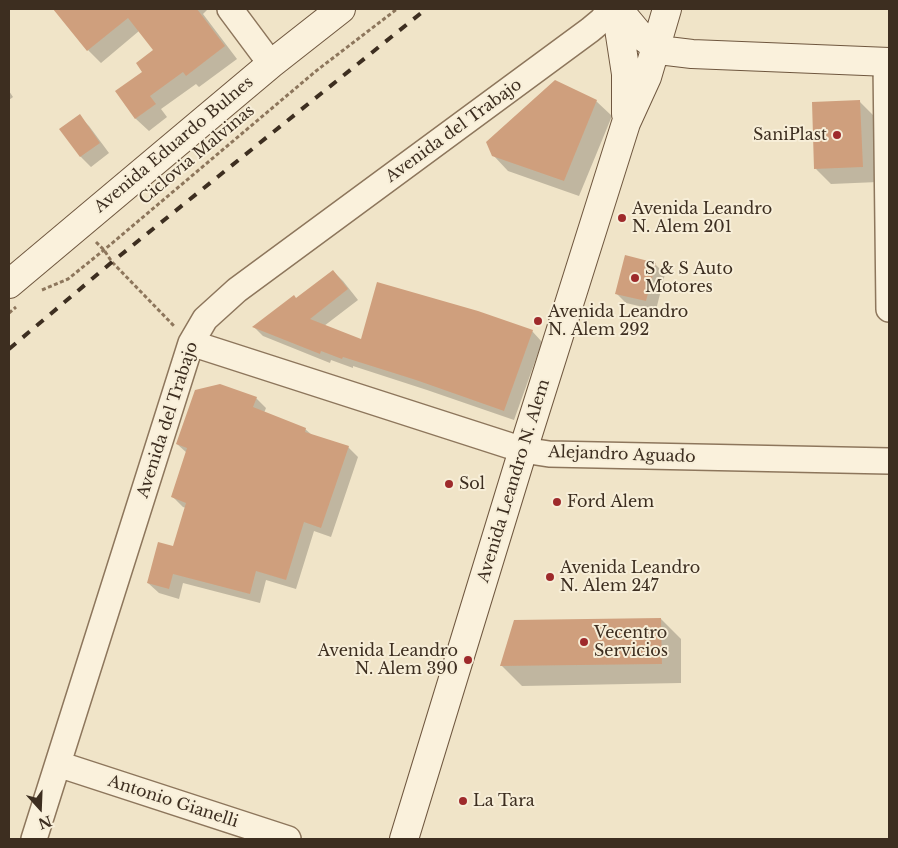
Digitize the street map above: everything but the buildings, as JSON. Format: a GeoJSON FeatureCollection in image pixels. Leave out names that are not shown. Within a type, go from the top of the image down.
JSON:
{"type":"FeatureCollection","features":[{"type":"Feature","properties":{"kind":"main road","name":"Avenida Eduardo Bulnes"},"geometry":{"type":"LineString","coordinates":[[16,292],[80,224],[341,9]]}},
{"type":"Feature","properties":{"kind":"main road"},"geometry":{"type":"LineString","coordinates":[[617,9],[638,33],[656,47],[667,51],[692,54],[888,62]]}},
{"type":"Feature","properties":{"kind":"main road","name":"Avenida Leandro N. Alem"},"geometry":{"type":"LineString","coordinates":[[617,9],[626,74],[626,122]]}},
{"type":"Feature","properties":{"kind":"main road","name":"Avenida Leandro N. Alem"},"geometry":{"type":"LineString","coordinates":[[404,839],[522,450],[626,122],[647,77],[668,9]]}},
{"type":"Feature","properties":{"kind":"street"},"geometry":{"type":"LineString","coordinates":[[230,9],[272,64]]}},
{"type":"Feature","properties":{"kind":"street","name":"Avenida del Trabajo"},"geometry":{"type":"LineString","coordinates":[[34,839],[191,343],[205,319],[237,290],[590,30],[611,9]]}},
{"type":"Feature","properties":{"kind":"street"},"geometry":{"type":"LineString","coordinates":[[888,62],[889,309]]}},
{"type":"Feature","properties":{"kind":"street","name":"Alejandro Aguado"},"geometry":{"type":"LineString","coordinates":[[191,343],[522,450],[549,454],[889,461]]}},
{"type":"Feature","properties":{"kind":"street","name":"Antonio Gianelli"},"geometry":{"type":"LineString","coordinates":[[58,764],[288,839]]}},
{"type":"Feature","properties":{"kind":"path","name":"Ciclovia Malvinas"},"geometry":{"type":"LineString","coordinates":[[38,292],[68,279],[316,71],[397,9]]}},
{"type":"Feature","properties":{"kind":"path"},"geometry":{"type":"LineString","coordinates":[[80,224],[104,250],[112,262],[191,343]]}},
{"type":"Feature","properties":{"kind":"path"},"geometry":{"type":"LineString","coordinates":[[9,313],[16,292]]}},
{"type":"Feature","properties":{"kind":"railway"},"geometry":{"type":"LineString","coordinates":[[9,349],[112,262],[426,9]]}},
{"type":"Feature","properties":{"kind":"place","name":"SaniPlast"},"geometry":{"type":"Point","coordinates":[837,135]}},
{"type":"Feature","properties":{"kind":"place","name":"Avenida Leandro N. Alem 201"},"geometry":{"type":"Point","coordinates":[622,218]}},
{"type":"Feature","properties":{"kind":"place","name":"S & S Auto Motores"},"geometry":{"type":"Point","coordinates":[635,278]}},
{"type":"Feature","properties":{"kind":"place","name":"Avenida Leandro N. Alem 292"},"geometry":{"type":"Point","coordinates":[538,321]}},
{"type":"Feature","properties":{"kind":"place","name":"Sol"},"geometry":{"type":"Point","coordinates":[449,484]}},
{"type":"Feature","properties":{"kind":"place","name":"Ford Alem"},"geometry":{"type":"Point","coordinates":[557,502]}},
{"type":"Feature","properties":{"kind":"place","name":"Avenida Leandro N. Alem 247"},"geometry":{"type":"Point","coordinates":[550,577]}},
{"type":"Feature","properties":{"kind":"place","name":"Vecentro Servicios"},"geometry":{"type":"Point","coordinates":[584,642]}},
{"type":"Feature","properties":{"kind":"place","name":"Avenida Leandro N. Alem 390"},"geometry":{"type":"Point","coordinates":[468,660]}},
{"type":"Feature","properties":{"kind":"place","name":"La Tara"},"geometry":{"type":"Point","coordinates":[463,801]}}]}
